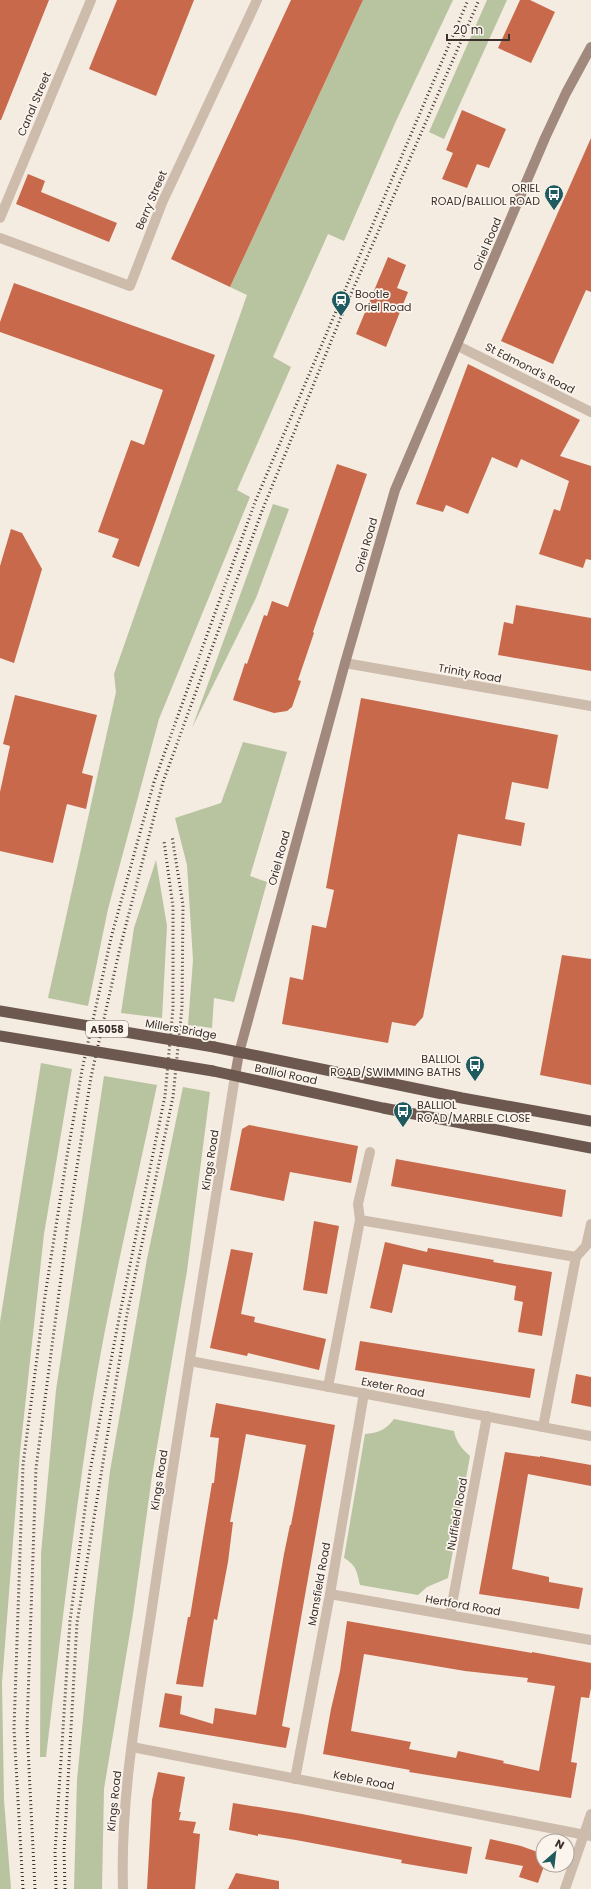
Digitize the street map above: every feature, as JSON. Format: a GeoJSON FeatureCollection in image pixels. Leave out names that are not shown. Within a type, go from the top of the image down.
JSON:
{"type":"FeatureCollection","features":[{"type":"Feature","properties":{"kind":"highway","name":"Millers Bridge"},"geometry":{"type":"LineString","coordinates":[[0,1011],[214,1047],[239,1053]]}},
{"type":"Feature","properties":{"kind":"highway","name":"A5058"},"geometry":{"type":"LineString","coordinates":[[0,1036],[213,1071],[235,1076]]}},
{"type":"Feature","properties":{"kind":"highway","name":"Balliol Road"},"geometry":{"type":"LineString","coordinates":[[239,1053],[462,1098],[591,1121]]}},
{"type":"Feature","properties":{"kind":"highway","name":"Balliol Road"},"geometry":{"type":"LineString","coordinates":[[235,1076],[383,1108],[591,1148]]}},
{"type":"Feature","properties":{"kind":"main road","name":"Oriel Road"},"geometry":{"type":"LineString","coordinates":[[235,1076],[239,1053],[345,663],[395,490],[458,346],[545,138],[566,92],[590,49]]}},
{"type":"Feature","properties":{"kind":"street","name":"Canal Street"},"geometry":{"type":"LineString","coordinates":[[0,218],[91,0]]}},
{"type":"Feature","properties":{"kind":"street","name":"Berry Street"},"geometry":{"type":"LineString","coordinates":[[0,238],[130,286],[162,203],[257,0]]}},
{"type":"Feature","properties":{"kind":"street","name":"St Edmond's Road"},"geometry":{"type":"LineString","coordinates":[[458,346],[591,412]]}},
{"type":"Feature","properties":{"kind":"street","name":"Trinity Road"},"geometry":{"type":"LineString","coordinates":[[345,663],[591,706]]}},
{"type":"Feature","properties":{"kind":"street","name":"Kings Road"},"geometry":{"type":"LineString","coordinates":[[123,1889],[122,1848],[132,1747],[190,1361],[235,1076]]}},
{"type":"Feature","properties":{"kind":"street"},"geometry":{"type":"LineString","coordinates":[[328,1387],[360,1220],[358,1204],[370,1152]]}},
{"type":"Feature","properties":{"kind":"street"},"geometry":{"type":"LineString","coordinates":[[360,1220],[576,1257]]}},
{"type":"Feature","properties":{"kind":"street"},"geometry":{"type":"LineString","coordinates":[[543,1427],[576,1257],[586,1246],[591,1224]]}},
{"type":"Feature","properties":{"kind":"street","name":"Exeter Road"},"geometry":{"type":"LineString","coordinates":[[190,1361],[591,1436]]}},
{"type":"Feature","properties":{"kind":"street","name":"Mansfield Road"},"geometry":{"type":"LineString","coordinates":[[295,1779],[330,1594],[364,1394]]}},
{"type":"Feature","properties":{"kind":"street","name":"Nuffield Road"},"geometry":{"type":"LineString","coordinates":[[450,1615],[487,1416]]}},
{"type":"Feature","properties":{"kind":"street","name":"Hertford Road"},"geometry":{"type":"LineString","coordinates":[[330,1594],[591,1640]]}},
{"type":"Feature","properties":{"kind":"street","name":"Keble Road"},"geometry":{"type":"LineString","coordinates":[[132,1747],[587,1836]]}},
{"type":"Feature","properties":{"kind":"street"},"geometry":{"type":"LineString","coordinates":[[565,1889],[587,1836],[591,1814]]}},
{"type":"Feature","properties":{"kind":"green space"},"geometry":{"type":"Polygon","coordinates":[[[363,0],[453,0],[396,121],[344,241],[328,234],[273,357],[291,367],[237,490],[250,497],[159,719],[108,909],[88,1006],[48,998],[116,692],[114,674],[247,295],[230,287],[363,0]]]}},
{"type":"Feature","properties":{"kind":"green space"},"geometry":{"type":"Polygon","coordinates":[[[487,0],[507,0],[444,139],[429,132],[487,0]]]}},
{"type":"Feature","properties":{"kind":"green space"},"geometry":{"type":"Polygon","coordinates":[[[273,504],[289,509],[256,598],[192,728],[273,504]]]}},
{"type":"Feature","properties":{"kind":"green space"},"geometry":{"type":"Polygon","coordinates":[[[243,742],[287,752],[250,876],[267,882],[234,1002],[214,998],[212,1028],[188,1025],[193,960],[187,865],[175,818],[221,803],[243,742]]]}},
{"type":"Feature","properties":{"kind":"green space"},"geometry":{"type":"Polygon","coordinates":[[[156,860],[167,926],[162,1018],[121,1013],[134,928],[156,860]]]}},
{"type":"Feature","properties":{"kind":"green space"},"geometry":{"type":"Polygon","coordinates":[[[41,1063],[72,1069],[44,1234],[20,1452],[2,1683],[4,1800],[11,1889],[0,1889],[0,1322],[41,1063]]]}},
{"type":"Feature","properties":{"kind":"green space"},"geometry":{"type":"Polygon","coordinates":[[[104,1076],[157,1085],[114,1284],[92,1404],[73,1536],[46,1757],[40,1757],[41,1554],[56,1390],[104,1076]]]}},
{"type":"Feature","properties":{"kind":"green space"},"geometry":{"type":"Polygon","coordinates":[[[183,1087],[210,1092],[187,1271],[152,1476],[133,1614],[104,1789],[102,1889],[74,1889],[77,1780],[94,1607],[110,1471],[147,1259],[183,1087]]]}},
{"type":"Feature","properties":{"kind":"green space"},"geometry":{"type":"Polygon","coordinates":[[[394,1419],[454,1431],[456,1439],[464,1451],[470,1456],[448,1578],[427,1587],[418,1595],[360,1585],[355,1569],[351,1563],[344,1558],[365,1434],[374,1433],[381,1430],[388,1426],[394,1419]]]}},
{"type":"Feature","properties":{"kind":"building"},"geometry":{"type":"Polygon","coordinates":[[[0,0],[49,0],[1,120],[0,120],[0,0]]]}},
{"type":"Feature","properties":{"kind":"building"},"geometry":{"type":"Polygon","coordinates":[[[117,0],[194,0],[156,96],[89,69],[117,0]]]}},
{"type":"Feature","properties":{"kind":"building"},"geometry":{"type":"Polygon","coordinates":[[[291,0],[363,0],[230,287],[171,259],[291,0]]]}},
{"type":"Feature","properties":{"kind":"building"},"geometry":{"type":"Polygon","coordinates":[[[520,0],[530,0],[555,12],[531,63],[498,48],[520,0]]]}},
{"type":"Feature","properties":{"kind":"building"},"geometry":{"type":"Polygon","coordinates":[[[462,110],[506,129],[489,168],[477,164],[467,188],[442,179],[453,153],[446,150],[462,110]]]}},
{"type":"Feature","properties":{"kind":"building"},"geometry":{"type":"Polygon","coordinates":[[[591,138],[591,292],[586,290],[553,364],[501,341],[591,138]]]}},
{"type":"Feature","properties":{"kind":"building"},"geometry":{"type":"Polygon","coordinates":[[[28,174],[45,181],[41,192],[117,223],[109,242],[16,204],[28,174]]]}},
{"type":"Feature","properties":{"kind":"building","name":"Bootle Oriel Road"},"geometry":{"type":"Polygon","coordinates":[[[388,257],[406,265],[397,288],[408,292],[386,347],[356,334],[388,257]]]}},
{"type":"Feature","properties":{"kind":"building"},"geometry":{"type":"Polygon","coordinates":[[[14,283],[215,355],[139,567],[112,557],[119,539],[98,532],[131,440],[144,445],[163,390],[0,332],[0,322],[14,283]]]}},
{"type":"Feature","properties":{"kind":"building"},"geometry":{"type":"Polygon","coordinates":[[[468,364],[580,420],[560,456],[591,466],[591,560],[586,559],[583,568],[539,554],[554,509],[560,511],[569,481],[521,459],[517,468],[492,457],[468,514],[446,505],[443,512],[416,504],[468,364]]]}},
{"type":"Feature","properties":{"kind":"building"},"geometry":{"type":"Polygon","coordinates":[[[337,464],[367,474],[313,632],[314,633],[298,680],[301,681],[292,707],[287,711],[274,713],[233,700],[245,663],[247,664],[264,615],[267,616],[272,601],[288,607],[337,464]]]}},
{"type":"Feature","properties":{"kind":"building"},"geometry":{"type":"Polygon","coordinates":[[[11,529],[22,533],[42,569],[14,663],[0,658],[0,566],[11,529]]]}},
{"type":"Feature","properties":{"kind":"building"},"geometry":{"type":"Polygon","coordinates":[[[516,605],[591,618],[591,671],[498,655],[504,622],[513,624],[516,605]]]}},
{"type":"Feature","properties":{"kind":"building"},"geometry":{"type":"Polygon","coordinates":[[[15,695],[97,715],[82,773],[93,776],[86,809],[67,804],[53,863],[0,851],[0,792],[10,746],[3,744],[15,695]]]}},
{"type":"Feature","properties":{"kind":"building"},"geometry":{"type":"Polygon","coordinates":[[[361,698],[558,735],[548,789],[512,782],[505,819],[525,823],[521,846],[458,834],[423,1017],[415,1026],[392,1022],[388,1043],[282,1024],[290,977],[303,980],[312,925],[326,928],[334,890],[326,888],[361,698]]]}},
{"type":"Feature","properties":{"kind":"building"},"geometry":{"type":"Polygon","coordinates":[[[562,955],[591,959],[591,1085],[540,1075],[562,955]]]}},
{"type":"Feature","properties":{"kind":"building"},"geometry":{"type":"Polygon","coordinates":[[[249,1125],[358,1146],[351,1183],[290,1172],[284,1201],[230,1190],[242,1129],[249,1125]]]}},
{"type":"Feature","properties":{"kind":"building"},"geometry":{"type":"Polygon","coordinates":[[[396,1159],[566,1190],[562,1217],[391,1186],[396,1159]]]}},
{"type":"Feature","properties":{"kind":"building"},"geometry":{"type":"Polygon","coordinates":[[[314,1221],[339,1226],[327,1294],[303,1290],[314,1221]]]}},
{"type":"Feature","properties":{"kind":"building"},"geometry":{"type":"Polygon","coordinates":[[[385,1242],[427,1252],[428,1248],[494,1260],[493,1262],[552,1272],[542,1336],[518,1332],[523,1302],[514,1300],[516,1286],[403,1264],[392,1313],[370,1308],[385,1242]]]}},
{"type":"Feature","properties":{"kind":"building"},"geometry":{"type":"Polygon","coordinates":[[[231,1249],[253,1253],[241,1314],[255,1317],[254,1322],[326,1339],[319,1370],[248,1353],[247,1356],[210,1348],[231,1249]]]}},
{"type":"Feature","properties":{"kind":"building"},"geometry":{"type":"Polygon","coordinates":[[[360,1341],[535,1369],[530,1398],[355,1370],[360,1341]]]}},
{"type":"Feature","properties":{"kind":"building"},"geometry":{"type":"Polygon","coordinates":[[[576,1374],[591,1377],[591,1407],[571,1403],[576,1374]]]}},
{"type":"Feature","properties":{"kind":"building"},"geometry":{"type":"Polygon","coordinates":[[[216,1403],[335,1425],[282,1726],[290,1728],[286,1748],[159,1727],[165,1693],[182,1696],[180,1714],[213,1724],[215,1708],[256,1715],[284,1554],[306,1445],[246,1434],[230,1522],[233,1522],[228,1562],[217,1620],[214,1619],[203,1687],[176,1684],[188,1617],[190,1617],[212,1483],[214,1483],[219,1438],[210,1437],[216,1403]]]}},
{"type":"Feature","properties":{"kind":"building"},"geometry":{"type":"Polygon","coordinates":[[[505,1452],[540,1456],[591,1465],[591,1486],[528,1474],[512,1569],[549,1577],[549,1582],[583,1588],[579,1609],[479,1594],[505,1452]]]}},
{"type":"Feature","properties":{"kind":"building"},"geometry":{"type":"Polygon","coordinates":[[[347,1621],[591,1663],[591,1688],[589,1698],[581,1697],[571,1762],[577,1763],[571,1798],[409,1772],[410,1770],[323,1754],[340,1671],[347,1621]],[[364,1654],[351,1731],[411,1742],[409,1749],[456,1758],[458,1751],[504,1761],[503,1763],[539,1771],[555,1686],[527,1682],[528,1678],[465,1671],[364,1654]]]}},
{"type":"Feature","properties":{"kind":"building"},"geometry":{"type":"Polygon","coordinates":[[[158,1772],[185,1777],[179,1820],[196,1822],[193,1833],[200,1834],[195,1889],[147,1889],[152,1800],[158,1772]]]}},
{"type":"Feature","properties":{"kind":"building"},"geometry":{"type":"Polygon","coordinates":[[[233,1803],[302,1814],[472,1847],[467,1874],[401,1863],[402,1860],[296,1840],[258,1834],[258,1836],[229,1830],[233,1803]]]}},
{"type":"Feature","properties":{"kind":"building"},"geometry":{"type":"Polygon","coordinates":[[[490,1839],[521,1846],[535,1851],[535,1873],[542,1873],[538,1883],[519,1877],[523,1866],[485,1859],[490,1839]]]}},
{"type":"Feature","properties":{"kind":"building"},"geometry":{"type":"Polygon","coordinates":[[[236,1873],[279,1881],[279,1889],[228,1889],[236,1873]]]}},
{"type":"Feature","properties":{"kind":"railway"},"geometry":{"type":"LineString","coordinates":[[23,1889],[14,1729],[23,1465],[45,1296],[67,1156],[82,1070],[111,938],[154,782],[255,502],[468,0]]}},
{"type":"Feature","properties":{"kind":"railway"},"geometry":{"type":"LineString","coordinates":[[35,1889],[27,1728],[36,1468],[68,1224],[91,1077],[119,952],[163,782],[262,511],[341,317],[479,0]]}},
{"type":"Feature","properties":{"kind":"railway"},"geometry":{"type":"LineString","coordinates":[[65,1889],[64,1851],[77,1623],[127,1314],[173,1097],[182,1007],[183,905],[172,836]]}},
{"type":"Feature","properties":{"kind":"railway"},"geometry":{"type":"LineString","coordinates":[[56,1889],[55,1852],[70,1621],[90,1471],[120,1313],[165,1096],[173,1008],[173,907],[164,841]]}},
{"type":"Feature","properties":{"kind":"place","name":"ORIEL ROAD/BALLIOL ROAD"},"geometry":{"type":"Point","coordinates":[554,211]}},
{"type":"Feature","properties":{"kind":"place","name":"Bootle Oriel Road"},"geometry":{"type":"Point","coordinates":[341,317]}},
{"type":"Feature","properties":{"kind":"place","name":"BALLIOL ROAD/SWIMMING BATHS"},"geometry":{"type":"Point","coordinates":[475,1082]}},
{"type":"Feature","properties":{"kind":"place","name":"BALLIOL ROAD/MARBLE CLOSE"},"geometry":{"type":"Point","coordinates":[403,1128]}}]}
